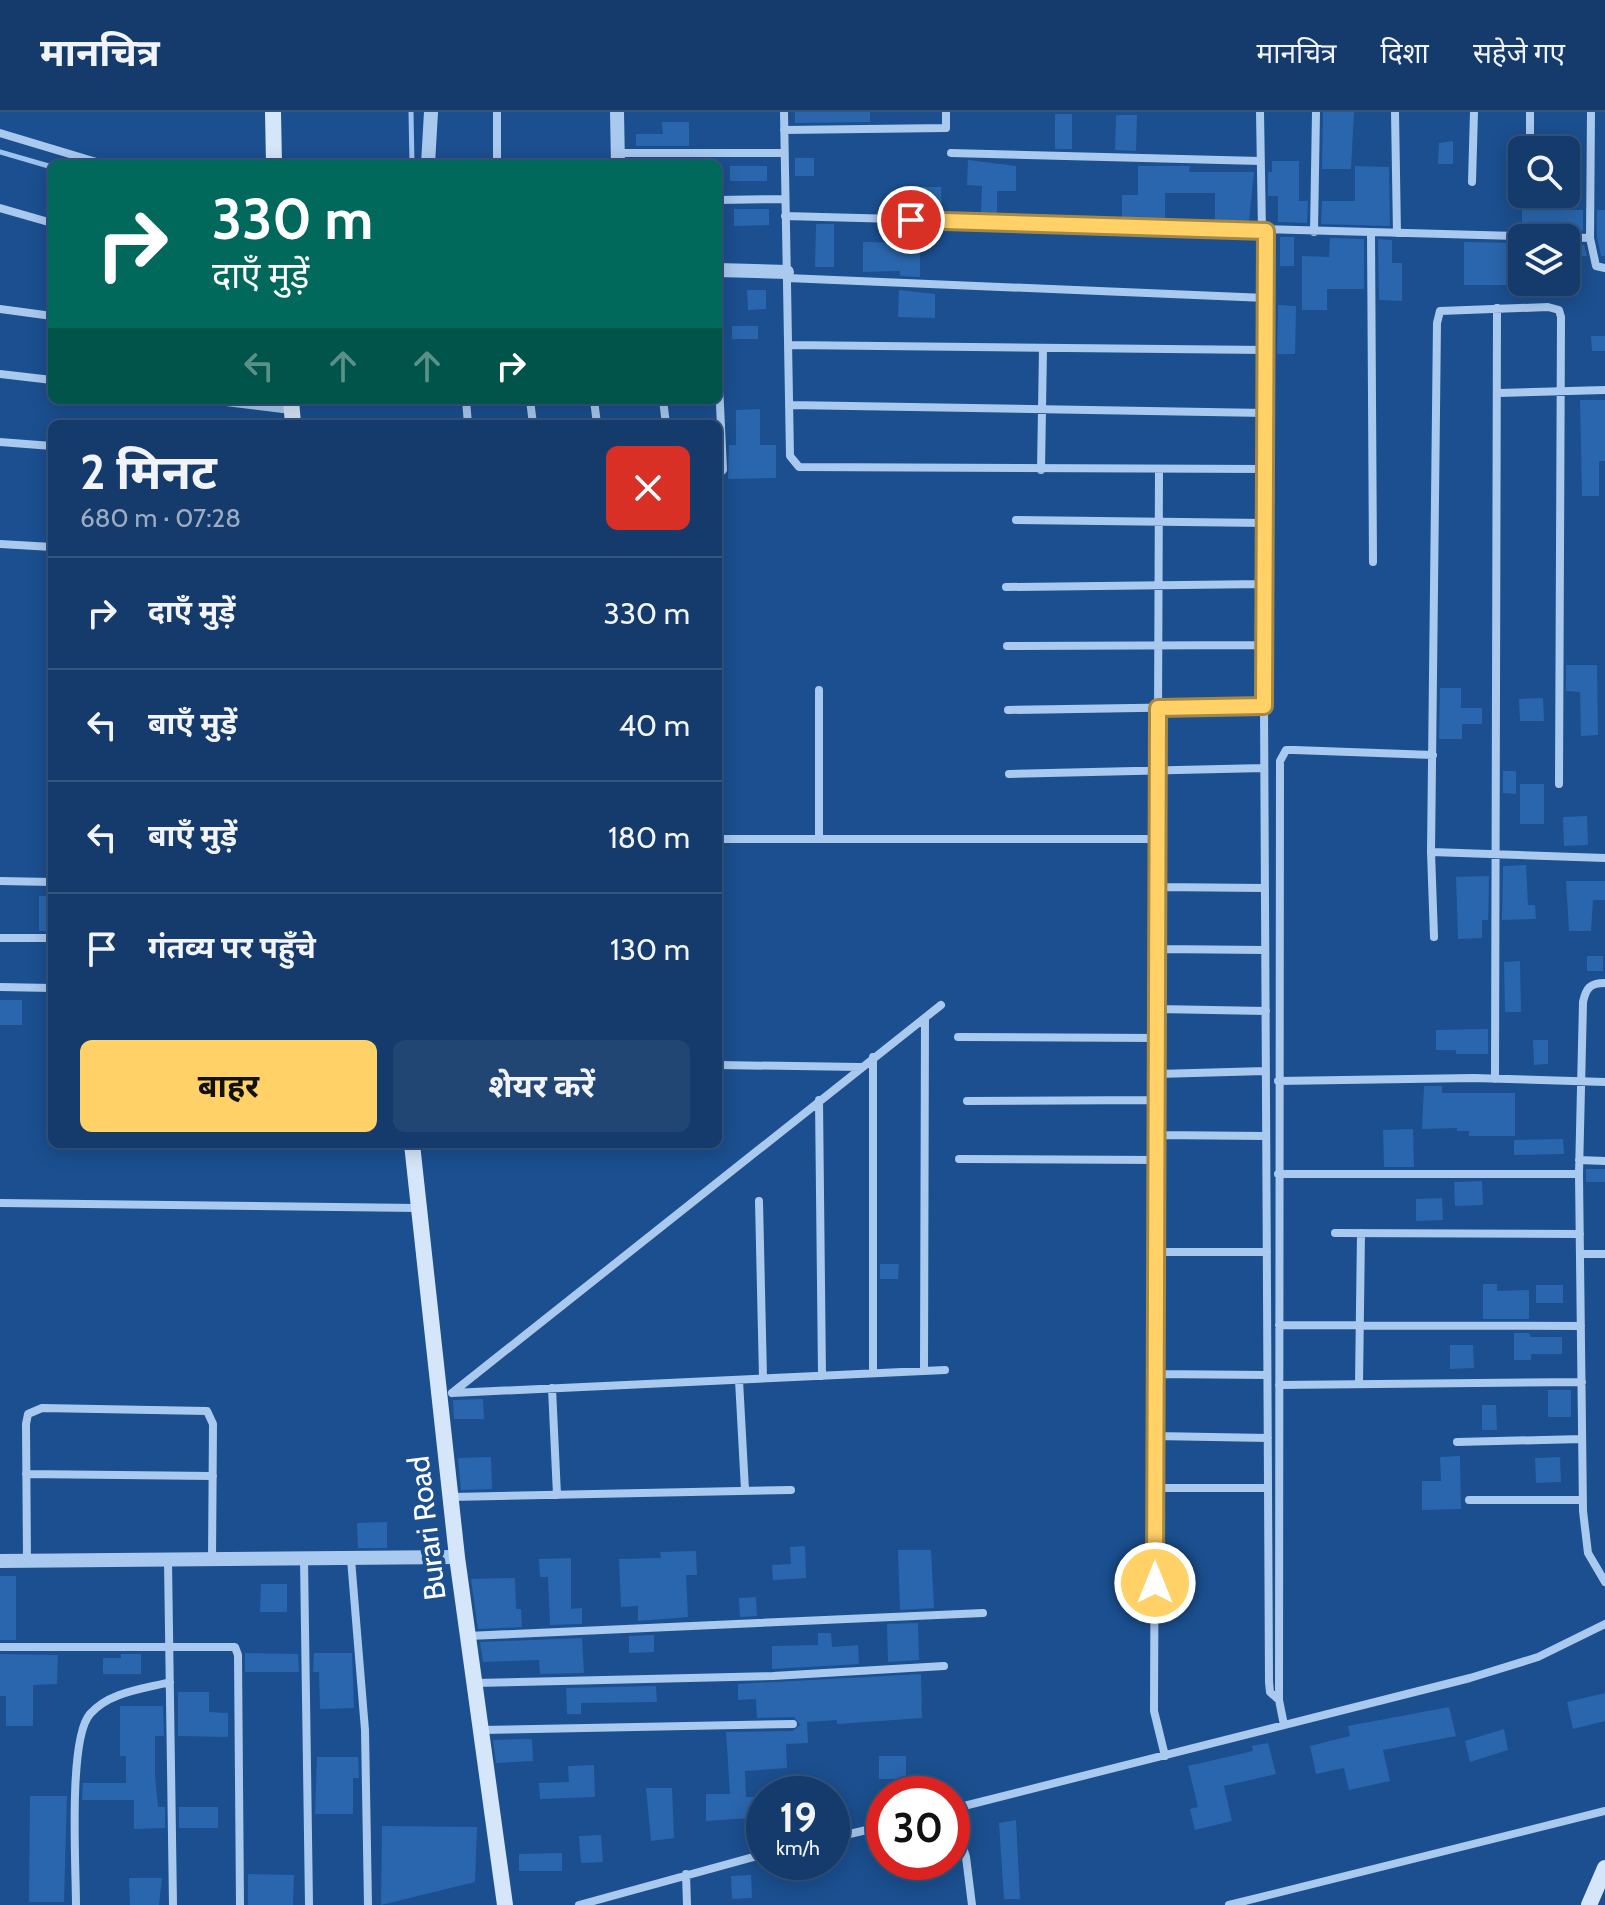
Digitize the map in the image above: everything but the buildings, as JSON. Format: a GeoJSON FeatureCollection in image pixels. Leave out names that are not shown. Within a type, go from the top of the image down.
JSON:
{"type":"FeatureCollection","features":[{"type":"Feature","properties":{"kind":"main road"},"geometry":{"type":"LineString","coordinates":[[273,112],[274,160]]}},
{"type":"Feature","properties":{"kind":"main road","name":"Burari Road"},"geometry":{"type":"LineString","coordinates":[[412,1148],[417,1208],[445,1393],[450,1497],[457,1557],[504,1900]]}},
{"type":"Feature","properties":{"kind":"main road"},"geometry":{"type":"LineString","coordinates":[[1589,1905],[1605,1868]]}},
{"type":"Feature","properties":{"kind":"street"},"geometry":{"type":"LineString","coordinates":[[428,160],[431,112]]}},
{"type":"Feature","properties":{"kind":"street"},"geometry":{"type":"LineString","coordinates":[[497,112],[497,160]]}},
{"type":"Feature","properties":{"kind":"street"},"geometry":{"type":"LineString","coordinates":[[617,112],[618,159],[784,153]]}},
{"type":"Feature","properties":{"kind":"street"},"geometry":{"type":"LineString","coordinates":[[784,112],[790,456],[799,467],[1265,469]]}},
{"type":"Feature","properties":{"kind":"street"},"geometry":{"type":"LineString","coordinates":[[784,130],[946,128],[946,112]]}},
{"type":"Feature","properties":{"kind":"street"},"geometry":{"type":"LineString","coordinates":[[1260,112],[1266,298],[1264,768],[1269,1689],[1280,1702]]}},
{"type":"Feature","properties":{"kind":"street"},"geometry":{"type":"LineString","coordinates":[[1314,232],[1316,112]]}},
{"type":"Feature","properties":{"kind":"street"},"geometry":{"type":"LineString","coordinates":[[1395,112],[1397,233]]}},
{"type":"Feature","properties":{"kind":"street"},"geometry":{"type":"LineString","coordinates":[[1472,182],[1474,112]]}},
{"type":"Feature","properties":{"kind":"street"},"geometry":{"type":"LineString","coordinates":[[1530,112],[1530,136]]}},
{"type":"Feature","properties":{"kind":"street"},"geometry":{"type":"LineString","coordinates":[[1591,112],[1590,238],[1596,266],[1605,268]]}},
{"type":"Feature","properties":{"kind":"street"},"geometry":{"type":"LineString","coordinates":[[0,133],[90,160]]}},
{"type":"Feature","properties":{"kind":"street"},"geometry":{"type":"LineString","coordinates":[[951,153],[1260,161]]}},
{"type":"Feature","properties":{"kind":"street"},"geometry":{"type":"LineString","coordinates":[[722,200],[785,199]]}},
{"type":"Feature","properties":{"kind":"street"},"geometry":{"type":"LineString","coordinates":[[0,208],[48,222]]}},
{"type":"Feature","properties":{"kind":"street"},"geometry":{"type":"LineString","coordinates":[[785,216],[1590,238]]}},
{"type":"Feature","properties":{"kind":"street"},"geometry":{"type":"LineString","coordinates":[[1371,233],[1373,562]]}},
{"type":"Feature","properties":{"kind":"street"},"geometry":{"type":"LineString","coordinates":[[722,270],[1266,298]]}},
{"type":"Feature","properties":{"kind":"street"},"geometry":{"type":"LineString","coordinates":[[1434,937],[1431,852],[1437,315],[1446,310],[1548,307],[1559,310],[1559,784]]}},
{"type":"Feature","properties":{"kind":"street"},"geometry":{"type":"LineString","coordinates":[[1495,1079],[1497,308]]}},
{"type":"Feature","properties":{"kind":"street"},"geometry":{"type":"LineString","coordinates":[[0,309],[48,315]]}},
{"type":"Feature","properties":{"kind":"street"},"geometry":{"type":"LineString","coordinates":[[788,345],[1266,350]]}},
{"type":"Feature","properties":{"kind":"street"},"geometry":{"type":"LineString","coordinates":[[1041,470],[1043,349]]}},
{"type":"Feature","properties":{"kind":"street"},"geometry":{"type":"LineString","coordinates":[[0,374],[48,380]]}},
{"type":"Feature","properties":{"kind":"street"},"geometry":{"type":"LineString","coordinates":[[1499,393],[1605,390]]}},
{"type":"Feature","properties":{"kind":"street"},"geometry":{"type":"LineString","coordinates":[[240,404],[292,411]]}},
{"type":"Feature","properties":{"kind":"street"},"geometry":{"type":"LineString","coordinates":[[789,405],[1266,413]]}},
{"type":"Feature","properties":{"kind":"street"},"geometry":{"type":"LineString","coordinates":[[0,442],[48,446]]}},
{"type":"Feature","properties":{"kind":"street"},"geometry":{"type":"LineString","coordinates":[[722,442],[722,465]]}},
{"type":"Feature","properties":{"kind":"street"},"geometry":{"type":"LineString","coordinates":[[1159,470],[1154,1711],[1164,1752]]}},
{"type":"Feature","properties":{"kind":"street"},"geometry":{"type":"LineString","coordinates":[[1016,520],[1265,523]]}},
{"type":"Feature","properties":{"kind":"street"},"geometry":{"type":"LineString","coordinates":[[0,544],[48,547]]}},
{"type":"Feature","properties":{"kind":"street"},"geometry":{"type":"LineString","coordinates":[[1006,587],[1265,584]]}},
{"type":"Feature","properties":{"kind":"street"},"geometry":{"type":"LineString","coordinates":[[1007,646],[1264,645]]}},
{"type":"Feature","properties":{"kind":"street"},"geometry":{"type":"LineString","coordinates":[[819,690],[819,839]]}},
{"type":"Feature","properties":{"kind":"street"},"geometry":{"type":"LineString","coordinates":[[1008,710],[1264,706]]}},
{"type":"Feature","properties":{"kind":"street"},"geometry":{"type":"LineString","coordinates":[[1284,1721],[1280,1702],[1278,1174],[1281,754],[1294,750],[1433,755]]}},
{"type":"Feature","properties":{"kind":"street"},"geometry":{"type":"LineString","coordinates":[[1009,774],[1158,768],[1264,768]]}},
{"type":"Feature","properties":{"kind":"street"},"geometry":{"type":"LineString","coordinates":[[722,839],[1157,839]]}},
{"type":"Feature","properties":{"kind":"street"},"geometry":{"type":"LineString","coordinates":[[1431,852],[1605,858]]}},
{"type":"Feature","properties":{"kind":"street"},"geometry":{"type":"LineString","coordinates":[[0,881],[48,882]]}},
{"type":"Feature","properties":{"kind":"street"},"geometry":{"type":"LineString","coordinates":[[1157,887],[1265,888]]}},
{"type":"Feature","properties":{"kind":"street"},"geometry":{"type":"LineString","coordinates":[[0,938],[48,938]]}},
{"type":"Feature","properties":{"kind":"street"},"geometry":{"type":"LineString","coordinates":[[1157,949],[1265,950]]}},
{"type":"Feature","properties":{"kind":"street"},"geometry":{"type":"LineString","coordinates":[[1605,983],[1592,984],[1586,990],[1579,1160],[1583,1500],[1588,1553],[1605,1582]]}},
{"type":"Feature","properties":{"kind":"street"},"geometry":{"type":"LineString","coordinates":[[0,987],[48,988]]}},
{"type":"Feature","properties":{"kind":"street"},"geometry":{"type":"LineString","coordinates":[[445,1393],[941,1005]]}},
{"type":"Feature","properties":{"kind":"street"},"geometry":{"type":"LineString","coordinates":[[1157,1009],[1266,1011]]}},
{"type":"Feature","properties":{"kind":"street"},"geometry":{"type":"LineString","coordinates":[[924,1371],[925,1018]]}},
{"type":"Feature","properties":{"kind":"street"},"geometry":{"type":"LineString","coordinates":[[958,1037],[1157,1038]]}},
{"type":"Feature","properties":{"kind":"street"},"geometry":{"type":"LineString","coordinates":[[873,1057],[873,1373]]}},
{"type":"Feature","properties":{"kind":"street"},"geometry":{"type":"LineString","coordinates":[[722,1065],[861,1067]]}},
{"type":"Feature","properties":{"kind":"street"},"geometry":{"type":"LineString","coordinates":[[1157,1074],[1266,1071]]}},
{"type":"Feature","properties":{"kind":"street"},"geometry":{"type":"LineString","coordinates":[[1278,1081],[1495,1079],[1605,1082]]}},
{"type":"Feature","properties":{"kind":"street"},"geometry":{"type":"LineString","coordinates":[[819,1100],[822,1376]]}},
{"type":"Feature","properties":{"kind":"street"},"geometry":{"type":"LineString","coordinates":[[967,1101],[1156,1100]]}},
{"type":"Feature","properties":{"kind":"street"},"geometry":{"type":"LineString","coordinates":[[1156,1135],[1266,1136]]}},
{"type":"Feature","properties":{"kind":"street"},"geometry":{"type":"LineString","coordinates":[[959,1159],[1156,1160]]}},
{"type":"Feature","properties":{"kind":"street"},"geometry":{"type":"LineString","coordinates":[[1579,1160],[1605,1161]]}},
{"type":"Feature","properties":{"kind":"street"},"geometry":{"type":"LineString","coordinates":[[1278,1174],[1579,1174]]}},
{"type":"Feature","properties":{"kind":"street"},"geometry":{"type":"LineString","coordinates":[[759,1201],[763,1378]]}},
{"type":"Feature","properties":{"kind":"street"},"geometry":{"type":"LineString","coordinates":[[0,1203],[417,1208]]}},
{"type":"Feature","properties":{"kind":"street"},"geometry":{"type":"LineString","coordinates":[[1335,1233],[1580,1234]]}},
{"type":"Feature","properties":{"kind":"street"},"geometry":{"type":"LineString","coordinates":[[1359,1384],[1361,1233]]}},
{"type":"Feature","properties":{"kind":"street"},"geometry":{"type":"LineString","coordinates":[[1156,1252],[1267,1252]]}},
{"type":"Feature","properties":{"kind":"street"},"geometry":{"type":"LineString","coordinates":[[1580,1254],[1605,1254]]}},
{"type":"Feature","properties":{"kind":"street"},"geometry":{"type":"LineString","coordinates":[[1279,1325],[1581,1326]]}},
{"type":"Feature","properties":{"kind":"street"},"geometry":{"type":"LineString","coordinates":[[445,1393],[945,1370]]}},
{"type":"Feature","properties":{"kind":"street"},"geometry":{"type":"LineString","coordinates":[[1155,1374],[1267,1375]]}},
{"type":"Feature","properties":{"kind":"street"},"geometry":{"type":"LineString","coordinates":[[739,1380],[745,1490]]}},
{"type":"Feature","properties":{"kind":"street"},"geometry":{"type":"LineString","coordinates":[[1279,1385],[1582,1382]]}},
{"type":"Feature","properties":{"kind":"street"},"geometry":{"type":"LineString","coordinates":[[552,1388],[557,1495]]}},
{"type":"Feature","properties":{"kind":"street"},"geometry":{"type":"LineString","coordinates":[[27,1561],[28,1414],[42,1408],[207,1411],[213,1424],[212,1561]]}},
{"type":"Feature","properties":{"kind":"street"},"geometry":{"type":"LineString","coordinates":[[1155,1436],[1268,1438]]}},
{"type":"Feature","properties":{"kind":"street"},"geometry":{"type":"LineString","coordinates":[[1457,1442],[1582,1439]]}},
{"type":"Feature","properties":{"kind":"street"},"geometry":{"type":"LineString","coordinates":[[26,1474],[213,1476]]}},
{"type":"Feature","properties":{"kind":"street"},"geometry":{"type":"LineString","coordinates":[[1155,1488],[1268,1488]]}},
{"type":"Feature","properties":{"kind":"street"},"geometry":{"type":"LineString","coordinates":[[450,1497],[791,1490]]}},
{"type":"Feature","properties":{"kind":"street"},"geometry":{"type":"LineString","coordinates":[[1469,1500],[1583,1500]]}},
{"type":"Feature","properties":{"kind":"street"},"geometry":{"type":"LineString","coordinates":[[0,1561],[457,1557]]}},
{"type":"Feature","properties":{"kind":"street"},"geometry":{"type":"LineString","coordinates":[[304,1559],[309,1905]]}},
{"type":"Feature","properties":{"kind":"street"},"geometry":{"type":"LineString","coordinates":[[351,1559],[365,1730],[368,1905]]}},
{"type":"Feature","properties":{"kind":"street"},"geometry":{"type":"LineString","coordinates":[[168,1561],[173,1905]]}},
{"type":"Feature","properties":{"kind":"street"},"geometry":{"type":"LineString","coordinates":[[468,1636],[983,1613]]}},
{"type":"Feature","properties":{"kind":"street"},"geometry":{"type":"LineString","coordinates":[[970,1805],[1164,1752],[1538,1657],[1605,1624]]}},
{"type":"Feature","properties":{"kind":"street"},"geometry":{"type":"LineString","coordinates":[[0,1647],[235,1647],[238,1655],[240,1905]]}},
{"type":"Feature","properties":{"kind":"street"},"geometry":{"type":"LineString","coordinates":[[474,1683],[773,1676],[944,1666]]}},
{"type":"Feature","properties":{"kind":"street"},"geometry":{"type":"LineString","coordinates":[[76,1905],[77,1757],[82,1726],[89,1715],[109,1699],[170,1682]]}},
{"type":"Feature","properties":{"kind":"street"},"geometry":{"type":"LineString","coordinates":[[480,1730],[793,1724]]}},
{"type":"Feature","properties":{"kind":"street"},"geometry":{"type":"LineString","coordinates":[[1229,1905],[1605,1811]]}},
{"type":"Feature","properties":{"kind":"street"},"geometry":{"type":"LineString","coordinates":[[579,1905],[746,1859]]}},
{"type":"Feature","properties":{"kind":"street"},"geometry":{"type":"LineString","coordinates":[[686,1874],[687,1905]]}},
{"type":"Feature","properties":{"kind":"street"},"geometry":{"type":"LineString","coordinates":[[969,1880],[972,1905]]}},
{"type":"Feature","properties":{"kind":"waterway"},"geometry":{"type":"LineString","coordinates":[[411,112],[412,160]]}},
{"type":"Feature","properties":{"kind":"waterway"},"geometry":{"type":"LineString","coordinates":[[0,152],[48,166]]}},
{"type":"Feature","properties":{"kind":"route"},"geometry":{"type":"LineString","coordinates":[[911,220],[1266,231],[1264,706],[1158,708],[1155,1583]]}}]}
